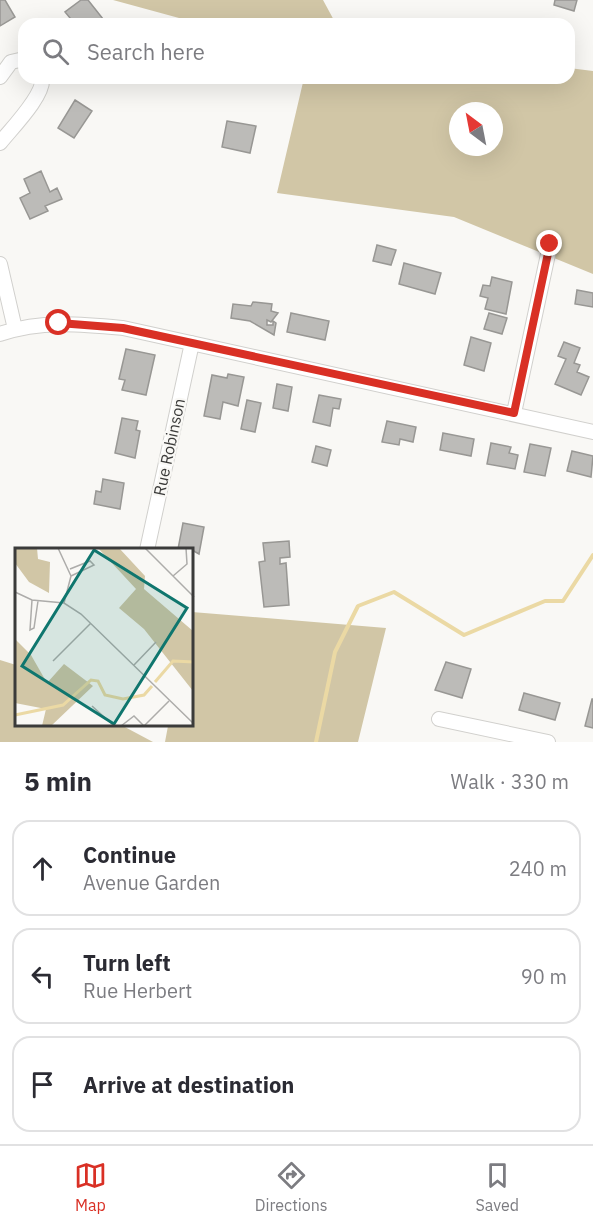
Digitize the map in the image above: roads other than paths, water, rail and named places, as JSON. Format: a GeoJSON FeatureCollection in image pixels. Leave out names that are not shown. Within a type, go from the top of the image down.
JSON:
{"type":"FeatureCollection","features":[{"type":"Feature","properties":{"kind":"street"},"geometry":{"type":"LineString","coordinates":[[0,77],[11,63],[18,61]]}},
{"type":"Feature","properties":{"kind":"street"},"geometry":{"type":"LineString","coordinates":[[0,143],[38,95],[43,84]]}},
{"type":"Feature","properties":{"kind":"street"},"geometry":{"type":"LineString","coordinates":[[514,413],[550,244]]}},
{"type":"Feature","properties":{"kind":"street"},"geometry":{"type":"LineString","coordinates":[[0,264],[15,329]]}},
{"type":"Feature","properties":{"kind":"street"},"geometry":{"type":"LineString","coordinates":[[0,334],[15,329],[59,323],[123,328],[593,432]]}},
{"type":"Feature","properties":{"kind":"street","name":"Rue Robinson"},"geometry":{"type":"LineString","coordinates":[[147,548],[192,343]]}},
{"type":"Feature","properties":{"kind":"street"},"geometry":{"type":"LineString","coordinates":[[439,719],[548,742]]}},
{"type":"Feature","properties":{"kind":"waterway"},"geometry":{"type":"LineString","coordinates":[[316,742],[335,652],[358,606],[394,592],[464,635],[545,601],[563,601],[593,555]]}}]}
